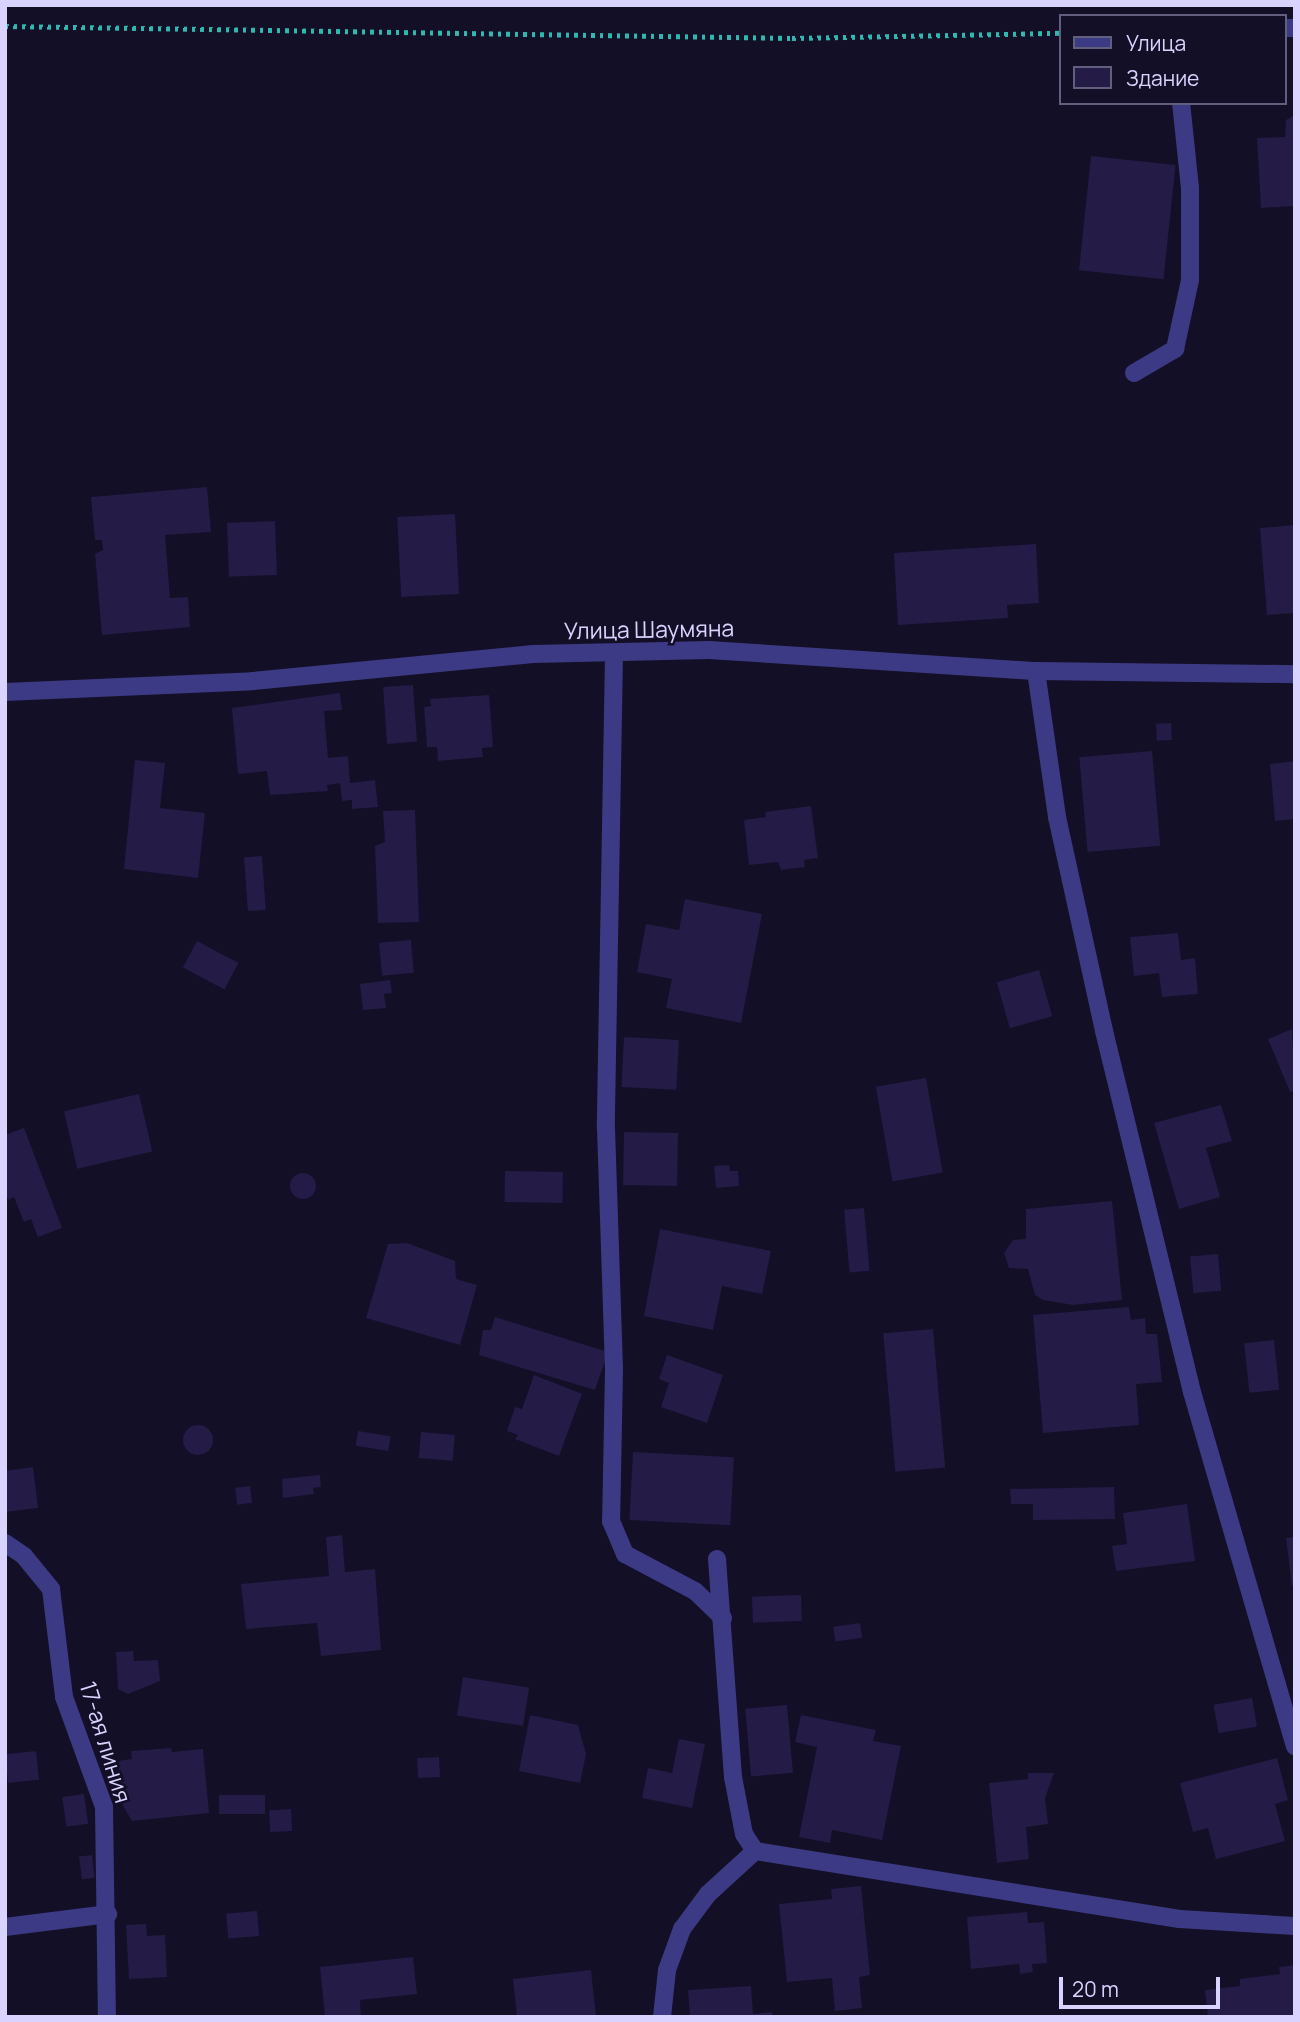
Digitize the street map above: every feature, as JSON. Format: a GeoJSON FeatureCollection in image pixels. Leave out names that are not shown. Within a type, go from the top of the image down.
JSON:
{"type":"FeatureCollection","features":[{"type":"Feature","properties":{"kind":"street"},"geometry":{"type":"LineString","coordinates":[[1134,373],[1175,349],[1190,280],[1190,188],[1181,105]]}},
{"type":"Feature","properties":{"kind":"street","name":"Улица Шаумяна"},"geometry":{"type":"LineString","coordinates":[[5,692],[253,681],[533,654],[614,655],[709,650],[1035,671],[1295,674]]}},
{"type":"Feature","properties":{"kind":"street"},"geometry":{"type":"LineString","coordinates":[[614,655],[606,1128],[614,1370],[611,1521],[625,1554],[695,1591],[723,1618]]}},
{"type":"Feature","properties":{"kind":"street"},"geometry":{"type":"LineString","coordinates":[[1035,671],[1057,817],[1104,1031],[1192,1392],[1295,1746]]}},
{"type":"Feature","properties":{"kind":"street","name":"17-ая линия"},"geometry":{"type":"LineString","coordinates":[[5,1543],[24,1556],[51,1589],[64,1697],[104,1807],[107,2017]]}},
{"type":"Feature","properties":{"kind":"street"},"geometry":{"type":"LineString","coordinates":[[717,1559],[733,1777],[744,1834],[755,1850],[1180,1919],[1295,1926]]}},
{"type":"Feature","properties":{"kind":"street"},"geometry":{"type":"LineString","coordinates":[[662,2017],[667,1970],[682,1929],[708,1894],[755,1850]]}},
{"type":"Feature","properties":{"kind":"street"},"geometry":{"type":"LineString","coordinates":[[5,1927],[107,1914]]}},
{"type":"Feature","properties":{"kind":"path"},"geometry":{"type":"LineString","coordinates":[[5,26],[778,38],[1058,33]]}},
{"type":"Feature","properties":{"kind":"building"},"geometry":{"type":"Polygon","coordinates":[[[1295,115],[1295,206],[1261,208],[1257,138],[1285,137],[1286,120],[1295,115]]]}},
{"type":"Feature","properties":{"kind":"building"},"geometry":{"type":"Polygon","coordinates":[[[1091,156],[1176,165],[1164,279],[1079,270],[1091,156]]]}},
{"type":"Feature","properties":{"kind":"building"},"geometry":{"type":"Polygon","coordinates":[[[207,487],[211,532],[165,535],[170,598],[188,597],[190,627],[102,635],[95,554],[103,550],[102,540],[95,540],[91,497],[207,487]]]}},
{"type":"Feature","properties":{"kind":"building"},"geometry":{"type":"Polygon","coordinates":[[[455,514],[459,594],[401,597],[397,517],[455,514]]]}},
{"type":"Feature","properties":{"kind":"building"},"geometry":{"type":"Polygon","coordinates":[[[275,521],[277,575],[229,577],[227,523],[275,521]]]}},
{"type":"Feature","properties":{"kind":"building"},"geometry":{"type":"Polygon","coordinates":[[[1295,525],[1295,613],[1267,615],[1260,528],[1295,525]]]}},
{"type":"Feature","properties":{"kind":"building"},"geometry":{"type":"Polygon","coordinates":[[[1036,544],[1039,603],[1007,605],[1008,618],[898,625],[894,553],[1036,544]]]}},
{"type":"Feature","properties":{"kind":"building"},"geometry":{"type":"Polygon","coordinates":[[[413,685],[417,742],[387,744],[383,687],[413,685]]]}},
{"type":"Feature","properties":{"kind":"building"},"geometry":{"type":"Polygon","coordinates":[[[340,693],[342,710],[324,711],[328,758],[348,756],[350,783],[375,780],[378,807],[352,809],[352,800],[342,801],[340,783],[327,785],[328,791],[270,795],[267,771],[238,774],[232,708],[340,693]]]}},
{"type":"Feature","properties":{"kind":"building"},"geometry":{"type":"Polygon","coordinates":[[[489,695],[493,747],[482,748],[483,757],[438,761],[437,747],[427,747],[424,707],[431,706],[430,699],[489,695]]]}},
{"type":"Feature","properties":{"kind":"building"},"geometry":{"type":"Polygon","coordinates":[[[1171,723],[1172,740],[1157,741],[1156,724],[1171,723]]]}},
{"type":"Feature","properties":{"kind":"building"},"geometry":{"type":"Polygon","coordinates":[[[1152,751],[1160,846],[1088,852],[1079,757],[1152,751]]]}},
{"type":"Feature","properties":{"kind":"building"},"geometry":{"type":"Polygon","coordinates":[[[135,760],[165,763],[160,808],[205,813],[198,878],[124,869],[135,760]]]}},
{"type":"Feature","properties":{"kind":"building"},"geometry":{"type":"Polygon","coordinates":[[[1295,761],[1295,819],[1275,821],[1270,764],[1295,761]]]}},
{"type":"Feature","properties":{"kind":"building"},"geometry":{"type":"Polygon","coordinates":[[[811,806],[818,858],[804,860],[805,867],[781,870],[778,862],[749,865],[744,820],[766,817],[765,812],[811,806]]]}},
{"type":"Feature","properties":{"kind":"building"},"geometry":{"type":"Polygon","coordinates":[[[415,810],[419,922],[378,923],[375,846],[385,842],[383,811],[415,810]]]}},
{"type":"Feature","properties":{"kind":"building"},"geometry":{"type":"Polygon","coordinates":[[[262,856],[266,910],[248,911],[244,857],[262,856]]]}},
{"type":"Feature","properties":{"kind":"building"},"geometry":{"type":"Polygon","coordinates":[[[685,899],[762,914],[741,1023],[666,1008],[672,979],[637,972],[646,924],[679,930],[685,899]]]}},
{"type":"Feature","properties":{"kind":"building"},"geometry":{"type":"Polygon","coordinates":[[[1178,933],[1181,960],[1195,958],[1198,994],[1162,997],[1159,973],[1134,976],[1130,937],[1178,933]]]}},
{"type":"Feature","properties":{"kind":"building"},"geometry":{"type":"Polygon","coordinates":[[[411,940],[414,973],[382,976],[379,943],[411,940]]]}},
{"type":"Feature","properties":{"kind":"building"},"geometry":{"type":"Polygon","coordinates":[[[197,941],[238,963],[224,990],[183,967],[197,941]]]}},
{"type":"Feature","properties":{"kind":"building"},"geometry":{"type":"Polygon","coordinates":[[[1039,970],[1052,1016],[1010,1028],[997,982],[1039,970]]]}},
{"type":"Feature","properties":{"kind":"building"},"geometry":{"type":"Polygon","coordinates":[[[390,980],[392,993],[384,994],[386,1008],[363,1010],[360,984],[390,980]]]}},
{"type":"Feature","properties":{"kind":"building"},"geometry":{"type":"Polygon","coordinates":[[[1292,1029],[1295,1090],[1290,1092],[1268,1039],[1292,1029]]]}},
{"type":"Feature","properties":{"kind":"building"},"geometry":{"type":"Polygon","coordinates":[[[624,1037],[679,1040],[676,1090],[621,1087],[624,1037]]]}},
{"type":"Feature","properties":{"kind":"building"},"geometry":{"type":"Polygon","coordinates":[[[926,1078],[943,1173],[892,1181],[876,1087],[926,1078]]]}},
{"type":"Feature","properties":{"kind":"building"},"geometry":{"type":"Polygon","coordinates":[[[139,1094],[152,1151],[77,1169],[64,1111],[139,1094]]]}},
{"type":"Feature","properties":{"kind":"building"},"geometry":{"type":"Polygon","coordinates":[[[1221,1105],[1232,1141],[1206,1148],[1220,1197],[1179,1209],[1154,1123],[1221,1105]]]}},
{"type":"Feature","properties":{"kind":"building"},"geometry":{"type":"Polygon","coordinates":[[[24,1128],[62,1228],[38,1237],[31,1219],[24,1222],[14,1197],[8,1200],[5,1192],[5,1135],[24,1128]]]}},
{"type":"Feature","properties":{"kind":"building"},"geometry":{"type":"Polygon","coordinates":[[[624,1132],[678,1133],[677,1186],[623,1185],[624,1132]]]}},
{"type":"Feature","properties":{"kind":"building"},"geometry":{"type":"Polygon","coordinates":[[[729,1165],[730,1171],[738,1171],[739,1186],[716,1188],[714,1166],[729,1165]]]}},
{"type":"Feature","properties":{"kind":"building"},"geometry":{"type":"Polygon","coordinates":[[[505,1171],[563,1172],[562,1203],[504,1202],[505,1171]]]}},
{"type":"Feature","properties":{"kind":"building"},"geometry":{"type":"Polygon","coordinates":[[[303,1173],[312,1177],[316,1186],[312,1195],[303,1199],[294,1195],[290,1186],[294,1177],[303,1173]]]}},
{"type":"Feature","properties":{"kind":"building"},"geometry":{"type":"Polygon","coordinates":[[[1112,1201],[1122,1300],[1073,1305],[1043,1300],[1035,1295],[1028,1269],[1009,1268],[1004,1253],[1013,1240],[1026,1239],[1026,1209],[1112,1201]]]}},
{"type":"Feature","properties":{"kind":"building"},"geometry":{"type":"Polygon","coordinates":[[[864,1208],[869,1271],[850,1273],[844,1210],[864,1208]]]}},
{"type":"Feature","properties":{"kind":"building"},"geometry":{"type":"Polygon","coordinates":[[[660,1229],[771,1251],[762,1294],[722,1286],[713,1330],[644,1316],[660,1229]]]}},
{"type":"Feature","properties":{"kind":"building"},"geometry":{"type":"Polygon","coordinates":[[[407,1243],[455,1261],[456,1279],[477,1285],[460,1345],[366,1318],[388,1244],[407,1243]]]}},
{"type":"Feature","properties":{"kind":"building"},"geometry":{"type":"Polygon","coordinates":[[[1218,1254],[1221,1291],[1193,1293],[1190,1256],[1218,1254]]]}},
{"type":"Feature","properties":{"kind":"building"},"geometry":{"type":"Polygon","coordinates":[[[1129,1307],[1131,1320],[1145,1318],[1146,1334],[1157,1334],[1162,1382],[1136,1384],[1139,1425],[1043,1433],[1033,1315],[1129,1307]]]}},
{"type":"Feature","properties":{"kind":"building"},"geometry":{"type":"Polygon","coordinates":[[[495,1317],[608,1352],[595,1390],[479,1355],[483,1330],[491,1330],[495,1317]]]}},
{"type":"Feature","properties":{"kind":"building"},"geometry":{"type":"Polygon","coordinates":[[[933,1329],[945,1467],[895,1472],[883,1333],[933,1329]]]}},
{"type":"Feature","properties":{"kind":"building"},"geometry":{"type":"Polygon","coordinates":[[[1274,1340],[1279,1390],[1249,1393],[1244,1343],[1274,1340]]]}},
{"type":"Feature","properties":{"kind":"building"},"geometry":{"type":"Polygon","coordinates":[[[667,1355],[723,1375],[707,1423],[661,1407],[669,1383],[659,1379],[667,1355]]]}},
{"type":"Feature","properties":{"kind":"building"},"geometry":{"type":"Polygon","coordinates":[[[534,1375],[582,1394],[559,1456],[515,1439],[518,1435],[507,1431],[515,1407],[522,1409],[534,1375]]]}},
{"type":"Feature","properties":{"kind":"building"},"geometry":{"type":"Polygon","coordinates":[[[198,1425],[209,1429],[213,1440],[209,1451],[198,1455],[187,1451],[183,1440],[187,1429],[198,1425]]]}},
{"type":"Feature","properties":{"kind":"building"},"geometry":{"type":"Polygon","coordinates":[[[358,1431],[391,1436],[388,1451],[356,1446],[358,1431]]]}},
{"type":"Feature","properties":{"kind":"building"},"geometry":{"type":"Polygon","coordinates":[[[421,1432],[455,1435],[453,1461],[419,1458],[421,1432]]]}},
{"type":"Feature","properties":{"kind":"building"},"geometry":{"type":"Polygon","coordinates":[[[633,1452],[734,1457],[730,1525],[629,1520],[633,1452]]]}},
{"type":"Feature","properties":{"kind":"building"},"geometry":{"type":"Polygon","coordinates":[[[33,1467],[38,1508],[5,1512],[5,1471],[33,1467]]]}},
{"type":"Feature","properties":{"kind":"building"},"geometry":{"type":"Polygon","coordinates":[[[320,1475],[321,1487],[313,1488],[314,1494],[283,1498],[282,1479],[320,1475]]]}},
{"type":"Feature","properties":{"kind":"building"},"geometry":{"type":"Polygon","coordinates":[[[250,1486],[252,1503],[237,1505],[235,1488],[250,1486]]]}},
{"type":"Feature","properties":{"kind":"building"},"geometry":{"type":"Polygon","coordinates":[[[1114,1487],[1115,1519],[1033,1520],[1033,1504],[1011,1504],[1010,1489],[1114,1487]]]}},
{"type":"Feature","properties":{"kind":"building"},"geometry":{"type":"Polygon","coordinates":[[[1187,1504],[1195,1561],[1116,1571],[1112,1546],[1127,1544],[1123,1513],[1187,1504]]]}},
{"type":"Feature","properties":{"kind":"building"},"geometry":{"type":"Polygon","coordinates":[[[342,1535],[345,1572],[375,1569],[381,1650],[321,1656],[317,1623],[246,1629],[241,1584],[329,1576],[326,1537],[342,1535]]]}},
{"type":"Feature","properties":{"kind":"building"},"geometry":{"type":"Polygon","coordinates":[[[1295,1537],[1295,1586],[1292,1586],[1286,1538],[1295,1537]]]}},
{"type":"Feature","properties":{"kind":"building"},"geometry":{"type":"Polygon","coordinates":[[[801,1595],[802,1621],[753,1623],[752,1597],[801,1595]]]}},
{"type":"Feature","properties":{"kind":"building"},"geometry":{"type":"Polygon","coordinates":[[[860,1623],[862,1638],[835,1642],[833,1627],[860,1623]]]}},
{"type":"Feature","properties":{"kind":"building"},"geometry":{"type":"Polygon","coordinates":[[[133,1651],[134,1661],[158,1660],[160,1681],[128,1694],[118,1689],[116,1652],[133,1651]]]}},
{"type":"Feature","properties":{"kind":"building"},"geometry":{"type":"Polygon","coordinates":[[[463,1677],[529,1687],[523,1726],[457,1716],[463,1677]]]}},
{"type":"Feature","properties":{"kind":"building"},"geometry":{"type":"Polygon","coordinates":[[[1252,1698],[1257,1727],[1219,1733],[1214,1705],[1252,1698]]]}},
{"type":"Feature","properties":{"kind":"building"},"geometry":{"type":"Polygon","coordinates":[[[787,1705],[793,1773],[751,1776],[745,1709],[787,1705]]]}},
{"type":"Feature","properties":{"kind":"building"},"geometry":{"type":"Polygon","coordinates":[[[530,1715],[578,1725],[586,1754],[580,1783],[519,1771],[530,1715]]]}},
{"type":"Feature","properties":{"kind":"building"},"geometry":{"type":"Polygon","coordinates":[[[801,1715],[876,1730],[873,1741],[901,1746],[882,1840],[832,1830],[830,1843],[799,1837],[817,1747],[795,1742],[801,1715]]]}},
{"type":"Feature","properties":{"kind":"building"},"geometry":{"type":"Polygon","coordinates":[[[679,1739],[705,1744],[692,1808],[642,1798],[648,1768],[672,1773],[679,1739]]]}},
{"type":"Feature","properties":{"kind":"building"},"geometry":{"type":"Polygon","coordinates":[[[171,1748],[172,1752],[203,1749],[209,1813],[132,1821],[123,1806],[118,1761],[132,1759],[131,1751],[171,1748]]]}},
{"type":"Feature","properties":{"kind":"building"},"geometry":{"type":"Polygon","coordinates":[[[36,1751],[39,1780],[8,1783],[5,1754],[36,1751]]]}},
{"type":"Feature","properties":{"kind":"building"},"geometry":{"type":"Polygon","coordinates":[[[439,1757],[440,1777],[418,1778],[417,1758],[439,1757]]]}},
{"type":"Feature","properties":{"kind":"building"},"geometry":{"type":"Polygon","coordinates":[[[1277,1758],[1288,1800],[1275,1804],[1285,1841],[1216,1859],[1208,1828],[1193,1832],[1180,1783],[1277,1758]]]}},
{"type":"Feature","properties":{"kind":"building"},"geometry":{"type":"Polygon","coordinates":[[[1028,1773],[1054,1773],[1045,1798],[1048,1824],[1026,1827],[1029,1859],[997,1863],[989,1783],[1028,1779],[1028,1773]]]}},
{"type":"Feature","properties":{"kind":"building"},"geometry":{"type":"Polygon","coordinates":[[[84,1794],[88,1824],[66,1827],[62,1797],[84,1794]]]}},
{"type":"Feature","properties":{"kind":"building"},"geometry":{"type":"Polygon","coordinates":[[[219,1795],[265,1795],[265,1814],[219,1814],[219,1795]]]}},
{"type":"Feature","properties":{"kind":"building"},"geometry":{"type":"Polygon","coordinates":[[[291,1809],[292,1831],[270,1832],[269,1810],[291,1809]]]}},
{"type":"Feature","properties":{"kind":"building"},"geometry":{"type":"Polygon","coordinates":[[[92,1855],[95,1878],[82,1879],[79,1857],[92,1855]]]}},
{"type":"Feature","properties":{"kind":"building"},"geometry":{"type":"Polygon","coordinates":[[[861,1886],[870,1975],[859,1977],[862,2008],[835,2011],[832,1978],[787,1982],[779,1904],[832,1899],[831,1889],[861,1886]]]}},
{"type":"Feature","properties":{"kind":"building"},"geometry":{"type":"Polygon","coordinates":[[[257,1911],[259,1936],[228,1939],[226,1914],[257,1911]]]}},
{"type":"Feature","properties":{"kind":"building"},"geometry":{"type":"Polygon","coordinates":[[[1027,1912],[1028,1923],[1044,1922],[1047,1963],[1032,1964],[1033,1972],[1020,1974],[1019,1964],[971,1969],[967,1917],[1027,1912]]]}},
{"type":"Feature","properties":{"kind":"building"},"geometry":{"type":"Polygon","coordinates":[[[146,1924],[147,1936],[165,1935],[167,1977],[129,1979],[126,1925],[146,1924]]]}},
{"type":"Feature","properties":{"kind":"building"},"geometry":{"type":"Polygon","coordinates":[[[413,1957],[417,1994],[360,2000],[361,2017],[325,2017],[320,1967],[413,1957]]]}},
{"type":"Feature","properties":{"kind":"building"},"geometry":{"type":"Polygon","coordinates":[[[1295,1965],[1295,2017],[1208,2017],[1205,1990],[1240,1986],[1240,1979],[1280,1974],[1279,1967],[1295,1965]]]}},
{"type":"Feature","properties":{"kind":"building"},"geometry":{"type":"Polygon","coordinates":[[[591,1970],[596,2017],[517,2017],[513,1979],[591,1970]]]}},
{"type":"Feature","properties":{"kind":"building"},"geometry":{"type":"Polygon","coordinates":[[[751,1986],[753,2014],[772,2012],[773,2017],[690,2017],[688,1990],[751,1986]]]}}]}
